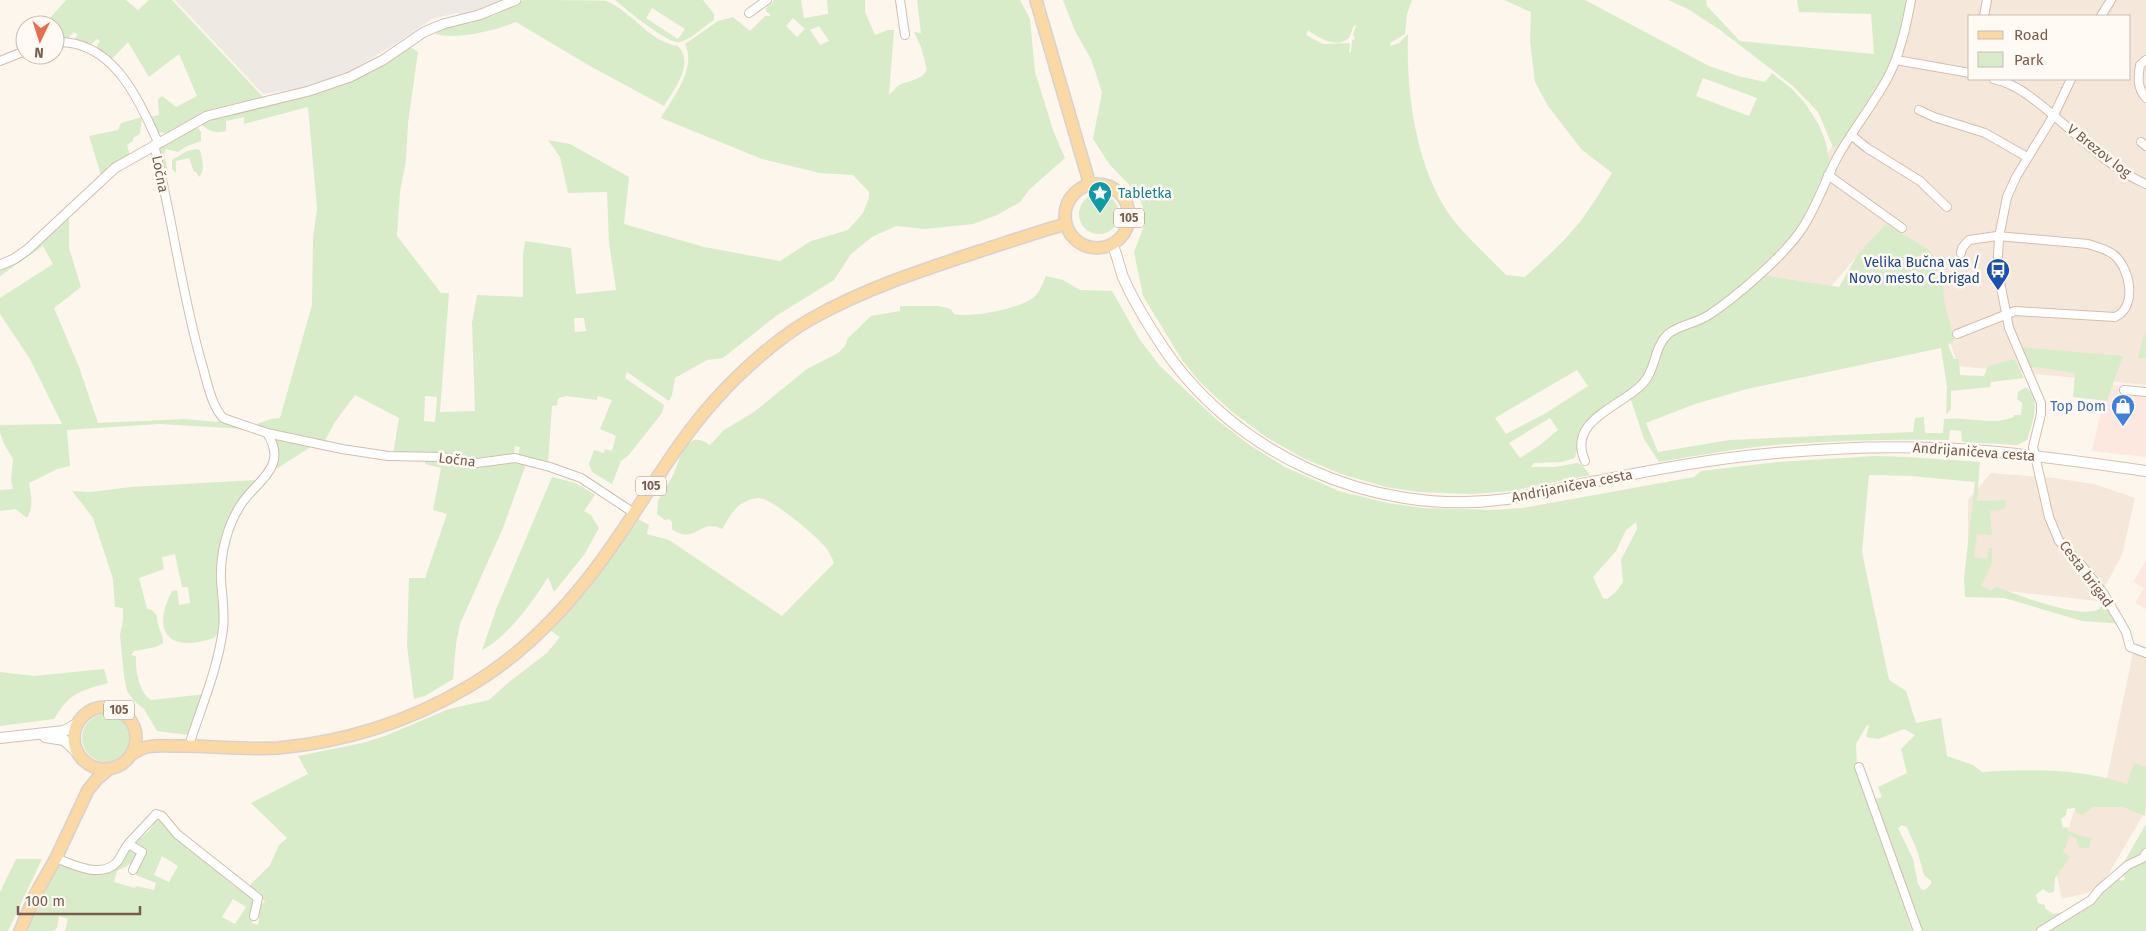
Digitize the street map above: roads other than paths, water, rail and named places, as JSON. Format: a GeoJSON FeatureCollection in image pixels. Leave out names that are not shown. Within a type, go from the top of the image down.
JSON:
{"type":"FeatureCollection","features":[{"type":"Feature","properties":{"kind":"main road"},"geometry":{"type":"LineString","coordinates":[[1036,0],[1090,185],[1081,188],[1073,195],[1065,213],[1066,224]]}},
{"type":"Feature","properties":{"kind":"main road","name":"105"},"geometry":{"type":"LineString","coordinates":[[77,724],[91,710],[101,707],[111,708],[121,711],[144,736],[154,740],[247,749],[313,744],[390,724],[433,706],[499,667],[554,619],[586,582],[634,513],[671,455],[715,400],[760,357],[810,320],[863,293],[928,268],[1066,224],[1076,240],[1084,245],[1103,247],[1112,244],[1120,238],[1129,220],[1125,200],[1110,187],[1100,184],[1090,185]]}},
{"type":"Feature","properties":{"kind":"main road","name":"Andrijaničeva cesta"},"geometry":{"type":"LineString","coordinates":[[1112,244],[1132,296],[1154,333],[1204,400],[1246,435],[1292,463],[1357,488],[1417,499],[1462,502],[1506,499],[1669,467],[1772,453],[1819,449],[1908,447],[1975,450],[2146,471]]}},
{"type":"Feature","properties":{"kind":"main road"},"geometry":{"type":"LineString","coordinates":[[0,738],[64,731],[77,724]]}},
{"type":"Feature","properties":{"kind":"main road"},"geometry":{"type":"LineString","coordinates":[[77,724],[74,743],[89,779],[88,790]]}},
{"type":"Feature","properties":{"kind":"main road","name":"105"},"geometry":{"type":"LineString","coordinates":[[20,931],[35,895],[56,858],[88,790],[109,769],[126,761],[132,754],[136,745],[134,725]]}},
{"type":"Feature","properties":{"kind":"main road"},"geometry":{"type":"LineString","coordinates":[[22,735],[64,740],[91,766],[109,769]]}},
{"type":"Feature","properties":{"kind":"main road","name":"105"},"geometry":{"type":"LineString","coordinates":[[132,754],[148,747],[189,743]]}},
{"type":"Feature","properties":{"kind":"street"},"geometry":{"type":"LineString","coordinates":[[0,266],[27,250],[115,168],[207,116],[309,90],[350,77],[382,60],[424,32],[443,24],[479,15],[516,0]]}},
{"type":"Feature","properties":{"kind":"street"},"geometry":{"type":"LineString","coordinates":[[749,14],[767,0]]}},
{"type":"Feature","properties":{"kind":"street"},"geometry":{"type":"LineString","coordinates":[[900,0],[905,36]]}},
{"type":"Feature","properties":{"kind":"street"},"geometry":{"type":"LineString","coordinates":[[1586,461],[1581,451],[1581,443],[1588,427],[1606,409],[1641,386],[1648,377],[1660,344],[1666,336],[1708,315],[1764,268],[1799,233],[1816,206],[1828,175],[1851,135],[1887,80],[1896,60],[1911,0]]}},
{"type":"Feature","properties":{"kind":"street"},"geometry":{"type":"LineString","coordinates":[[1984,15],[1987,0]]}},
{"type":"Feature","properties":{"kind":"street"},"geometry":{"type":"LineString","coordinates":[[2102,15],[2111,0]]}},
{"type":"Feature","properties":{"kind":"street","name":"Ločna"},"geometry":{"type":"LineString","coordinates":[[65,43],[82,46],[94,52],[115,68],[140,102],[156,144],[193,332],[211,394],[223,418],[268,433],[342,449],[388,456],[442,457],[477,463],[515,458],[576,476],[634,513]]}},
{"type":"Feature","properties":{"kind":"street"},"geometry":{"type":"LineString","coordinates":[[0,61],[15,55]]}},
{"type":"Feature","properties":{"kind":"street"},"geometry":{"type":"LineString","coordinates":[[1896,60],[1968,73]]}},
{"type":"Feature","properties":{"kind":"street"},"geometry":{"type":"LineString","coordinates":[[2146,60],[2140,65],[2138,79],[2142,94],[2146,98]]}},
{"type":"Feature","properties":{"kind":"street"},"geometry":{"type":"LineString","coordinates":[[1997,80],[2015,87],[2034,98],[2054,115]]}},
{"type":"Feature","properties":{"kind":"street","name":"Cesta brigad"},"geometry":{"type":"LineString","coordinates":[[2071,80],[2054,115],[2027,157],[2007,197],[1999,237],[1998,257],[2005,313],[2019,354],[2041,403],[2041,414],[2033,447],[2049,517],[2059,541],[2104,594],[2126,632],[2130,647],[2146,653]]}},
{"type":"Feature","properties":{"kind":"street"},"geometry":{"type":"LineString","coordinates":[[1919,110],[1941,120],[1985,134],[2027,157]]}},
{"type":"Feature","properties":{"kind":"street","name":"V Brezov log"},"geometry":{"type":"LineString","coordinates":[[2054,115],[2104,158],[2136,180],[2146,184]]}},
{"type":"Feature","properties":{"kind":"street"},"geometry":{"type":"LineString","coordinates":[[1851,135],[1867,148],[1920,180],[1947,207]]}},
{"type":"Feature","properties":{"kind":"street"},"geometry":{"type":"LineString","coordinates":[[1828,175],[1902,228]]}},
{"type":"Feature","properties":{"kind":"street"},"geometry":{"type":"LineString","coordinates":[[1957,334],[2005,313],[2014,311],[2115,317],[2124,311],[2127,305],[2129,283],[2121,264],[2114,254],[2088,244],[1999,237],[1969,240],[1962,248],[1961,253]]}},
{"type":"Feature","properties":{"kind":"street"},"geometry":{"type":"LineString","coordinates":[[2124,390],[2146,392]]}},
{"type":"Feature","properties":{"kind":"street"},"geometry":{"type":"LineString","coordinates":[[189,743],[212,676],[223,628],[221,577],[225,543],[240,505],[273,465],[276,448],[268,433]]}},
{"type":"Feature","properties":{"kind":"street"},"geometry":{"type":"LineString","coordinates":[[1859,767],[1918,931]]}},
{"type":"Feature","properties":{"kind":"street"},"geometry":{"type":"LineString","coordinates":[[56,858],[90,870],[109,868],[116,863],[130,842],[156,814],[162,816],[178,834],[258,898],[254,916]]}},
{"type":"Feature","properties":{"kind":"street"},"geometry":{"type":"LineString","coordinates":[[130,842],[132,846],[142,852],[133,870]]}},
{"type":"Feature","properties":{"kind":"street"},"geometry":{"type":"LineString","coordinates":[[2040,931],[2092,900],[2106,884],[2128,865],[2146,854]]}},
{"type":"Feature","properties":{"kind":"place","name":"Tabletka"},"geometry":{"type":"Point","coordinates":[1100,214]}},
{"type":"Feature","properties":{"kind":"place","name":"Velika Bučna vas / Novo mesto C.brigad"},"geometry":{"type":"Point","coordinates":[1998,291]}},
{"type":"Feature","properties":{"kind":"place","name":"Top Dom"},"geometry":{"type":"Point","coordinates":[2123,427]}}]}
